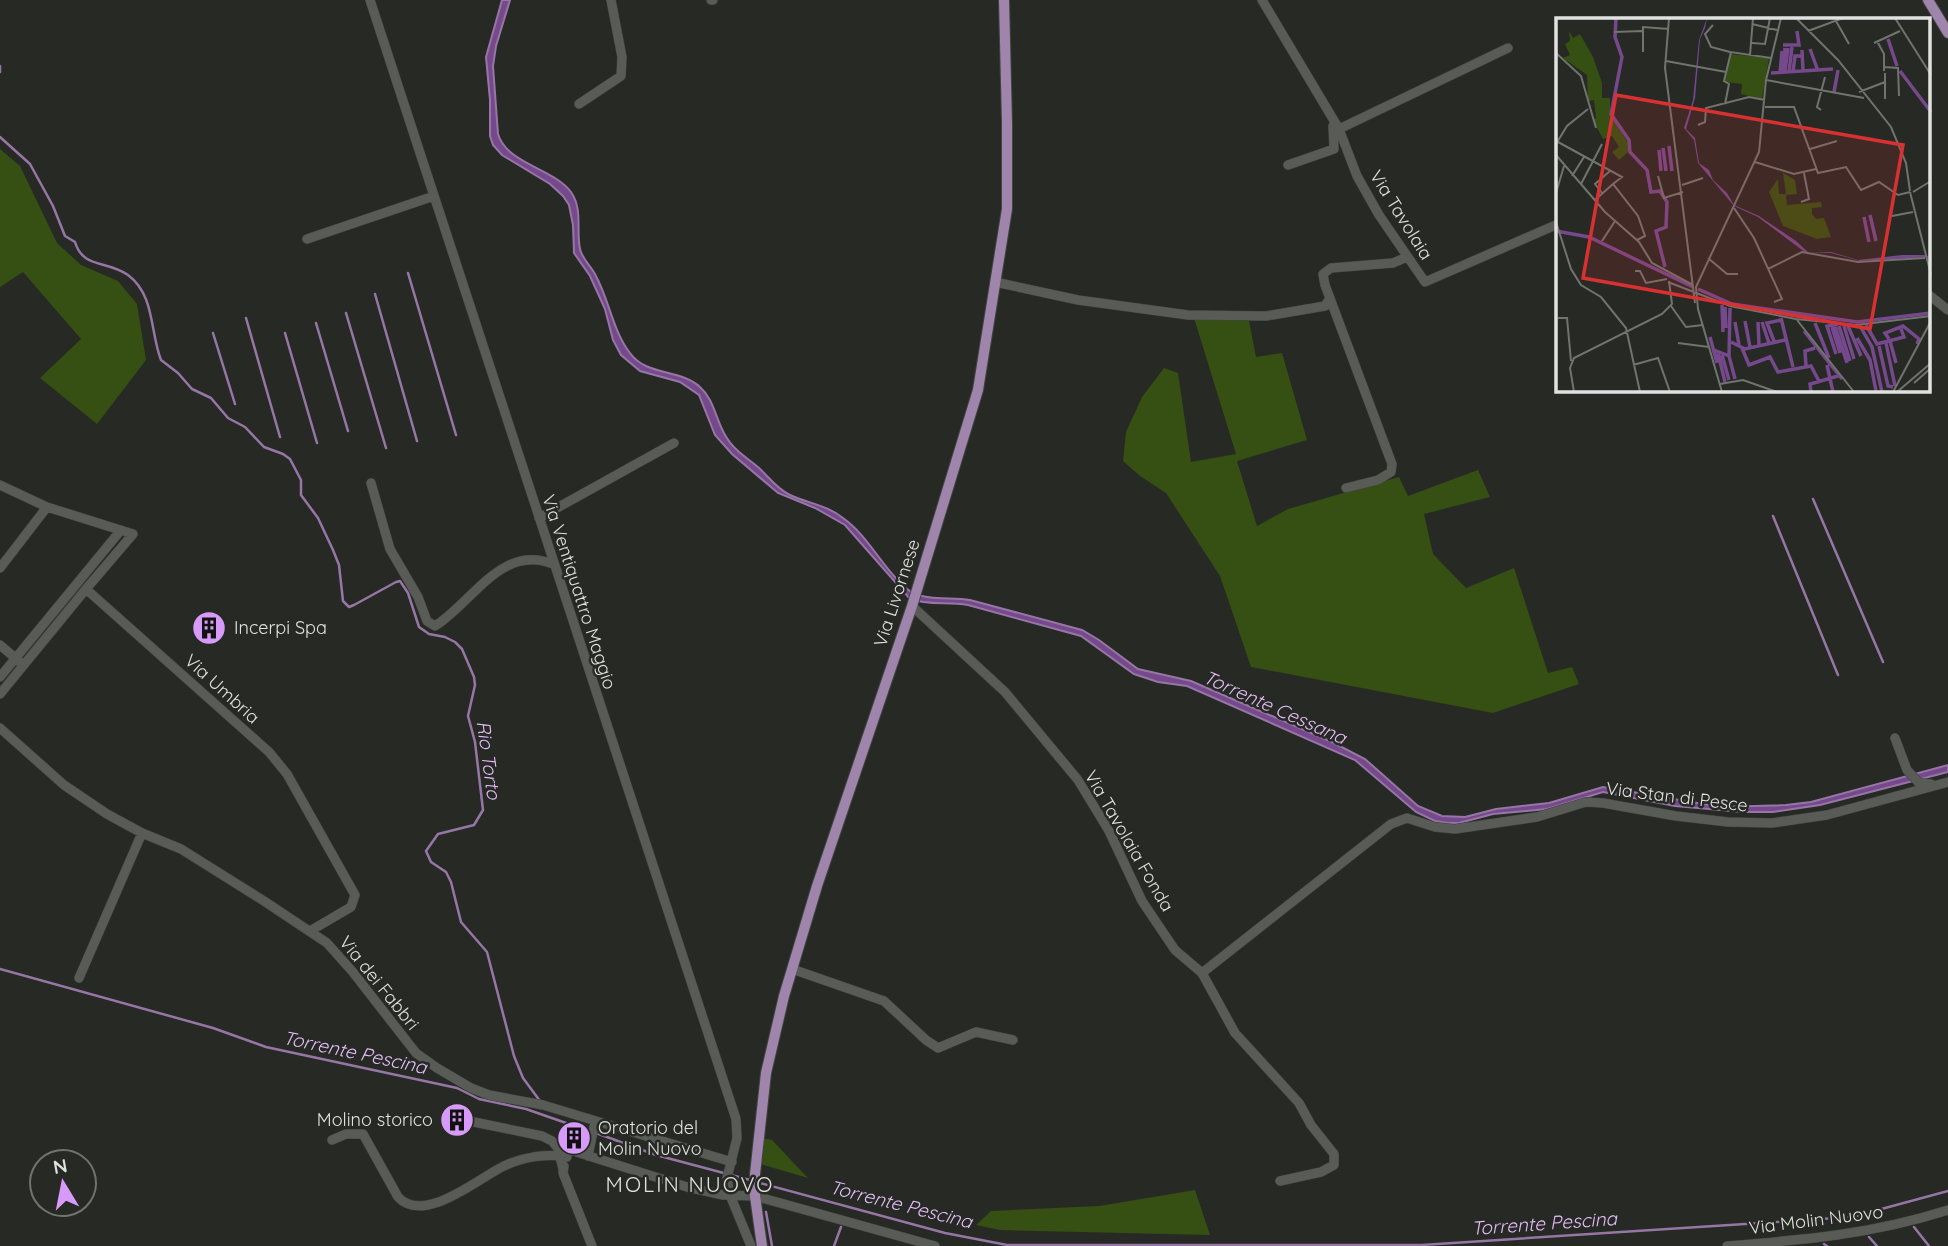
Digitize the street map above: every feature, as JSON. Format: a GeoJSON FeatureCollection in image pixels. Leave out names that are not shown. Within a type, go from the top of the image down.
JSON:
{"type":"FeatureCollection","features":[{"type":"Feature","properties":{"kind":"main road","name":"Via Livornese"},"geometry":{"type":"LineString","coordinates":[[762,1246],[754,1174],[766,1073],[792,969],[817,886],[918,587],[978,390],[1007,209],[1004,0]]}},
{"type":"Feature","properties":{"kind":"main road"},"geometry":{"type":"LineString","coordinates":[[1928,0],[1948,33]]}},
{"type":"Feature","properties":{"kind":"street","name":"Via Ventiquattro Maggio"},"geometry":{"type":"LineString","coordinates":[[370,0],[736,1119],[737,1138],[727,1178],[730,1195],[751,1246]]}},
{"type":"Feature","properties":{"kind":"street"},"geometry":{"type":"LineString","coordinates":[[579,104],[621,76],[622,57],[611,0]]}},
{"type":"Feature","properties":{"kind":"street","name":"Via Tavolaia"},"geometry":{"type":"LineString","coordinates":[[1262,0],[1339,129],[1357,176],[1379,215],[1425,282],[1556,225]]}},
{"type":"Feature","properties":{"kind":"street"},"geometry":{"type":"LineString","coordinates":[[1339,129],[1508,48]]}},
{"type":"Feature","properties":{"kind":"street"},"geometry":{"type":"LineString","coordinates":[[1288,164],[1334,149],[1335,136],[1331,116]]}},
{"type":"Feature","properties":{"kind":"street"},"geometry":{"type":"LineString","coordinates":[[307,239],[434,196]]}},
{"type":"Feature","properties":{"kind":"street"},"geometry":{"type":"LineString","coordinates":[[1346,488],[1378,480],[1391,472],[1392,464],[1323,274],[1327,270],[1393,262],[1408,257]]}},
{"type":"Feature","properties":{"kind":"street"},"geometry":{"type":"LineString","coordinates":[[995,282],[1079,300],[1188,315],[1266,316],[1315,309],[1325,306],[1330,298]]}},
{"type":"Feature","properties":{"kind":"street"},"geometry":{"type":"LineString","coordinates":[[1930,296],[1948,310]]}},
{"type":"Feature","properties":{"kind":"street"},"geometry":{"type":"LineString","coordinates":[[539,518],[674,443]]}},
{"type":"Feature","properties":{"kind":"street"},"geometry":{"type":"LineString","coordinates":[[371,483],[390,549],[418,597],[427,621],[435,626],[447,619],[478,587],[503,568],[522,561],[543,560],[553,564]]}},
{"type":"Feature","properties":{"kind":"street"},"geometry":{"type":"LineString","coordinates":[[0,485],[47,507],[133,534],[20,662],[0,677]]}},
{"type":"Feature","properties":{"kind":"street"},"geometry":{"type":"LineString","coordinates":[[0,568],[47,507]]}},
{"type":"Feature","properties":{"kind":"street"},"geometry":{"type":"LineString","coordinates":[[0,694],[20,662],[121,530]]}},
{"type":"Feature","properties":{"kind":"street","name":"Via Umbria"},"geometry":{"type":"LineString","coordinates":[[86,589],[270,752],[287,774],[355,895],[351,907],[310,931]]}},
{"type":"Feature","properties":{"kind":"street","name":"Via Tavolaia Fonda"},"geometry":{"type":"LineString","coordinates":[[912,605],[1005,692],[1078,780],[1109,831],[1142,901],[1175,950],[1202,973],[1235,1032],[1299,1103],[1311,1125],[1334,1154],[1334,1165],[1321,1172],[1280,1181]]}},
{"type":"Feature","properties":{"kind":"street"},"geometry":{"type":"LineString","coordinates":[[0,645],[20,662]]}},
{"type":"Feature","properties":{"kind":"street","name":"Via dei Fabbri"},"geometry":{"type":"LineString","coordinates":[[0,728],[64,785],[107,814],[142,833],[181,849],[327,943],[416,1053],[437,1068],[489,1095],[543,1105],[594,1124],[731,1165]]}},
{"type":"Feature","properties":{"kind":"street"},"geometry":{"type":"LineString","coordinates":[[1895,738],[1907,770],[1917,782],[1923,785],[1945,783]]}},
{"type":"Feature","properties":{"kind":"street","name":"Via Stan di Pesce"},"geometry":{"type":"LineString","coordinates":[[1202,973],[1391,824],[1406,818],[1435,827],[1455,829],[1537,817],[1586,803],[1603,803],[1676,816],[1728,822],[1772,823],[1826,815],[1945,783]]}},
{"type":"Feature","properties":{"kind":"street"},"geometry":{"type":"LineString","coordinates":[[79,978],[142,833]]}},
{"type":"Feature","properties":{"kind":"street"},"geometry":{"type":"LineString","coordinates":[[792,969],[848,986],[884,1001],[938,1048],[976,1032],[1013,1040]]}},
{"type":"Feature","properties":{"kind":"street"},"geometry":{"type":"LineString","coordinates":[[474,1122],[542,1136],[552,1141],[564,1153],[563,1171],[592,1246]]}},
{"type":"Feature","properties":{"kind":"street"},"geometry":{"type":"LineString","coordinates":[[588,1156],[594,1124]]}},
{"type":"Feature","properties":{"kind":"street"},"geometry":{"type":"LineString","coordinates":[[332,1140],[346,1134],[363,1134],[398,1197],[415,1207],[429,1206],[505,1166],[524,1159],[564,1153],[588,1156],[709,1192],[730,1195],[755,1191],[935,1246]]}},
{"type":"Feature","properties":{"kind":"street","name":"Via Molin Nuovo"},"geometry":{"type":"LineString","coordinates":[[1727,1246],[1852,1235],[1905,1224],[1948,1210]]}},
{"type":"Feature","properties":{"kind":"green space"},"geometry":{"type":"Polygon","coordinates":[[[0,149],[20,166],[57,243],[81,265],[118,281],[137,304],[146,360],[97,424],[40,378],[81,339],[23,272],[0,287],[0,149]]]}},
{"type":"Feature","properties":{"kind":"green space"},"geometry":{"type":"Polygon","coordinates":[[[1194,318],[1249,321],[1256,357],[1282,353],[1307,440],[1237,461],[1257,526],[1288,509],[1399,477],[1408,496],[1478,470],[1490,497],[1424,514],[1433,554],[1466,588],[1514,568],[1548,673],[1572,667],[1579,684],[1493,713],[1251,667],[1220,576],[1166,493],[1123,461],[1126,432],[1142,397],[1164,368],[1178,373],[1191,462],[1236,454],[1194,318]]]}},
{"type":"Feature","properties":{"kind":"green space"},"geometry":{"type":"Polygon","coordinates":[[[762,1138],[772,1140],[808,1178],[760,1164],[762,1138]]]}},
{"type":"Feature","properties":{"kind":"green space"},"geometry":{"type":"Polygon","coordinates":[[[1195,1190],[1210,1235],[1000,1230],[976,1225],[991,1211],[1099,1206],[1195,1190]]]}},
{"type":"Feature","properties":{"kind":"shaded area"},"geometry":{"type":"Polygon","coordinates":[[[502,0],[510,0],[493,66],[498,134],[511,152],[553,177],[571,192],[577,205],[581,253],[596,276],[619,335],[630,353],[645,365],[683,377],[700,387],[706,393],[724,434],[737,450],[785,492],[830,510],[853,526],[893,575],[911,592],[932,598],[970,600],[1082,630],[1138,669],[1191,681],[1365,759],[1418,806],[1442,816],[1465,817],[1496,809],[1549,803],[1603,787],[1721,807],[1786,805],[1811,802],[1948,765],[1948,772],[1820,805],[1773,812],[1675,806],[1603,792],[1547,809],[1493,814],[1459,823],[1435,821],[1416,812],[1355,760],[1187,686],[1158,682],[1134,674],[1081,636],[968,605],[910,599],[845,525],[815,508],[778,493],[732,454],[715,435],[699,395],[680,382],[640,371],[621,355],[590,276],[574,253],[569,205],[550,184],[502,155],[493,145],[490,136],[486,57],[502,0]]]}},
{"type":"Feature","properties":{"kind":"waterway","name":"Rio Torto"},"geometry":{"type":"LineString","coordinates":[[0,66],[0,72]]}},
{"type":"Feature","properties":{"kind":"waterway","name":"Rio Torto"},"geometry":{"type":"LineString","coordinates":[[0,137],[30,164],[53,206],[65,236],[75,242],[79,251],[90,260],[120,270],[137,283],[147,303],[161,360],[178,373],[192,389],[211,398],[228,418],[245,427],[264,447],[290,459],[301,480],[301,495],[318,518],[339,565],[343,601],[349,607],[400,581],[408,593],[419,627],[429,634],[455,642],[462,649],[474,677],[475,685],[468,716],[475,742],[483,810],[474,825],[438,834],[426,851],[431,862],[446,872],[451,882],[461,922],[487,952],[514,1056],[523,1078],[540,1101]]}},
{"type":"Feature","properties":{"kind":"waterway"},"geometry":{"type":"LineString","coordinates":[[408,273],[456,435]]}},
{"type":"Feature","properties":{"kind":"waterway"},"geometry":{"type":"LineString","coordinates":[[375,294],[417,441]]}},
{"type":"Feature","properties":{"kind":"waterway"},"geometry":{"type":"LineString","coordinates":[[346,313],[386,448]]}},
{"type":"Feature","properties":{"kind":"waterway"},"geometry":{"type":"LineString","coordinates":[[246,318],[280,437]]}},
{"type":"Feature","properties":{"kind":"waterway"},"geometry":{"type":"LineString","coordinates":[[316,323],[348,431]]}},
{"type":"Feature","properties":{"kind":"waterway"},"geometry":{"type":"LineString","coordinates":[[213,333],[235,404]]}},
{"type":"Feature","properties":{"kind":"waterway"},"geometry":{"type":"LineString","coordinates":[[285,333],[317,443]]}},
{"type":"Feature","properties":{"kind":"waterway"},"geometry":{"type":"LineString","coordinates":[[1813,499],[1883,662]]}},
{"type":"Feature","properties":{"kind":"waterway"},"geometry":{"type":"LineString","coordinates":[[1773,516],[1838,675]]}},
{"type":"Feature","properties":{"kind":"waterway","name":"Torrente Pescina"},"geometry":{"type":"LineString","coordinates":[[0,969],[213,1028],[266,1047],[457,1088],[479,1099],[526,1109],[589,1131]]}},
{"type":"Feature","properties":{"kind":"waterway","name":"Torrente Pescina"},"geometry":{"type":"LineString","coordinates":[[596,1133],[656,1155],[750,1180]]}},
{"type":"Feature","properties":{"kind":"waterway","name":"Torrente Pescina"},"geometry":{"type":"LineString","coordinates":[[760,1183],[945,1233],[1007,1245],[1422,1245],[1852,1217],[1948,1191]]}},
{"type":"Feature","properties":{"kind":"waterway"},"geometry":{"type":"LineString","coordinates":[[766,1212],[772,1246]]}},
{"type":"Feature","properties":{"kind":"waterway"},"geometry":{"type":"LineString","coordinates":[[834,1246],[841,1227]]}},
{"type":"Feature","properties":{"kind":"waterway"},"geometry":{"type":"LineString","coordinates":[[1914,1227],[1929,1246]]}},
{"type":"Feature","properties":{"kind":"waterway"},"geometry":{"type":"LineString","coordinates":[[1869,1237],[1877,1246]]}},
{"type":"Feature","properties":{"kind":"place","name":"Incerpi Spa"},"geometry":{"type":"Point","coordinates":[209,628]}},
{"type":"Feature","properties":{"kind":"place","name":"Molino storico"},"geometry":{"type":"Point","coordinates":[457,1120]}},
{"type":"Feature","properties":{"kind":"place","name":"Oratorio del Molin Nuovo"},"geometry":{"type":"Point","coordinates":[574,1138]}},
{"type":"Feature","properties":{"kind":"district","name":"MOLIN NUOVO"},"geometry":{"type":"Point","coordinates":[690,1185]}},
{"type":"Feature","properties":{"kind":"water label","name":"Torrente Cessana"},"geometry":{"type":"Point","coordinates":[1275,707]}}]}
